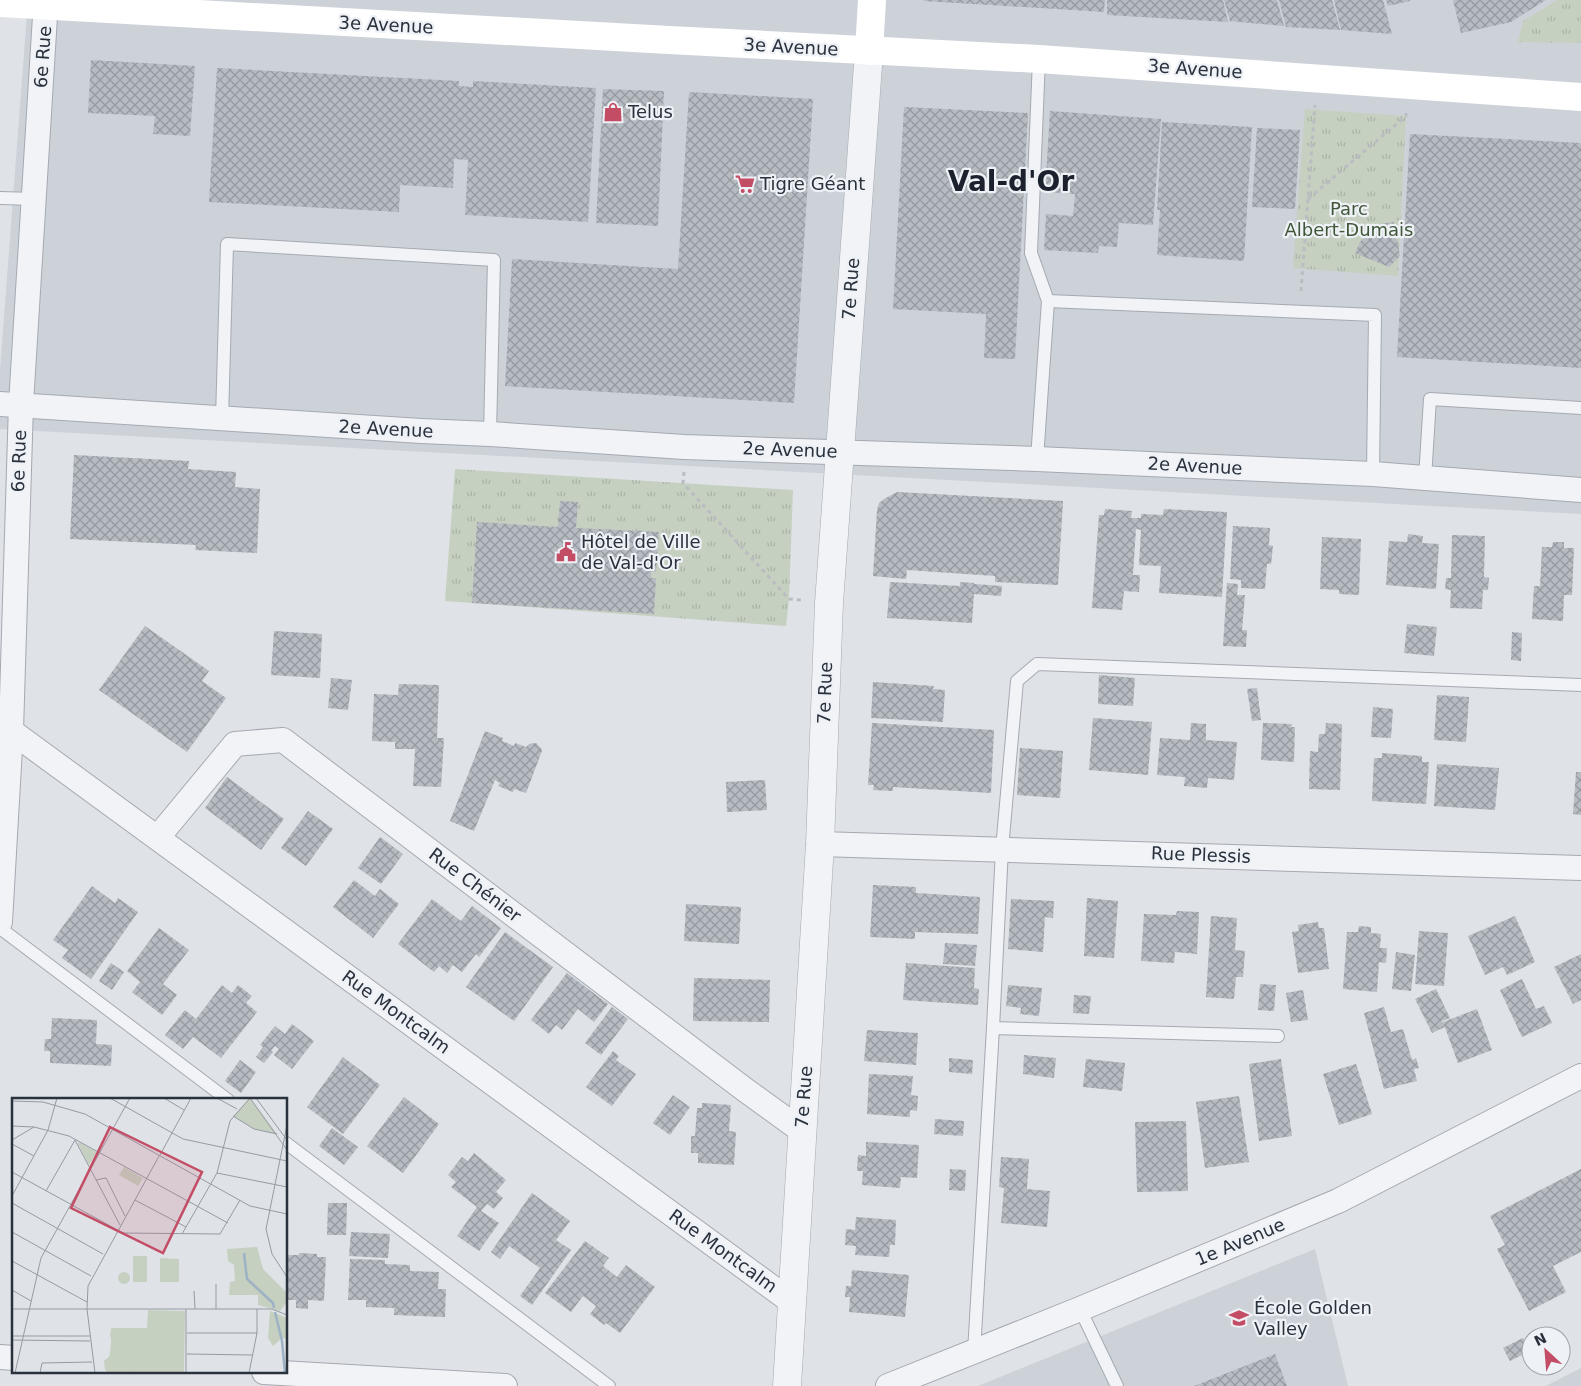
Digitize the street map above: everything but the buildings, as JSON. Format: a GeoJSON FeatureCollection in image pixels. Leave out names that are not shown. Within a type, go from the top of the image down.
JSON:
{"type":"FeatureCollection","features":[{"type":"Feature","properties":{"kind":"main road","name":"7e Rue"},"geometry":{"type":"LineString","coordinates":[[869,51],[872,0]]}},
{"type":"Feature","properties":{"kind":"main road","name":"3e Avenue"},"geometry":{"type":"LineString","coordinates":[[0,3],[46,3],[869,51],[1039,58],[1581,97]]}},
{"type":"Feature","properties":{"kind":"street","name":"6e Rue"},"geometry":{"type":"LineString","coordinates":[[0,922],[6,727],[10,404],[34,199],[46,3]]}},
{"type":"Feature","properties":{"kind":"street","name":"7e Rue"},"geometry":{"type":"LineString","coordinates":[[787,1386],[820,844],[829,603],[869,51]]}},
{"type":"Feature","properties":{"kind":"street","name":"2e Avenue"},"geometry":{"type":"LineString","coordinates":[[10,404],[684,447],[1037,458],[1372,474],[1581,490]]}},
{"type":"Feature","properties":{"kind":"street","name":"Rue Montcalm"},"geometry":{"type":"LineString","coordinates":[[6,727],[792,1302]]}},
{"type":"Feature","properties":{"kind":"street","name":"Rue Chénier"},"geometry":{"type":"LineString","coordinates":[[158,837],[235,744],[283,740],[802,1131]]}},
{"type":"Feature","properties":{"kind":"street","name":"Rue Plessis"},"geometry":{"type":"LineString","coordinates":[[820,844],[1581,868]]}},
{"type":"Feature","properties":{"kind":"street","name":"1e Avenue"},"geometry":{"type":"LineString","coordinates":[[888,1386],[1080,1309],[1338,1201],[1581,1076]]}},
{"type":"Feature","properties":{"kind":"street"},"geometry":{"type":"LineString","coordinates":[[288,1373],[505,1386]]}},
{"type":"Feature","properties":{"kind":"lane"},"geometry":{"type":"LineString","coordinates":[[1037,458],[1048,300],[1031,253],[1039,58]]}},
{"type":"Feature","properties":{"kind":"lane"},"geometry":{"type":"LineString","coordinates":[[0,198],[34,199]]}},
{"type":"Feature","properties":{"kind":"lane"},"geometry":{"type":"LineString","coordinates":[[222,419],[227,244],[494,260],[490,434]]}},
{"type":"Feature","properties":{"kind":"lane"},"geometry":{"type":"LineString","coordinates":[[1048,300],[1375,314],[1372,474]]}},
{"type":"Feature","properties":{"kind":"lane"},"geometry":{"type":"LineString","coordinates":[[1425,478],[1430,399],[1581,408]]}},
{"type":"Feature","properties":{"kind":"lane"},"geometry":{"type":"LineString","coordinates":[[974,1352],[1002,849],[1017,681],[1037,664],[1581,685]]}},
{"type":"Feature","properties":{"kind":"lane"},"geometry":{"type":"LineString","coordinates":[[0,928],[225,1098]]}},
{"type":"Feature","properties":{"kind":"lane"},"geometry":{"type":"LineString","coordinates":[[993,1028],[1278,1036]]}},
{"type":"Feature","properties":{"kind":"lane"},"geometry":{"type":"LineString","coordinates":[[288,1145],[609,1386]]}},
{"type":"Feature","properties":{"kind":"lane"},"geometry":{"type":"LineString","coordinates":[[1080,1309],[1117,1386]]}},
{"type":"Feature","properties":{"kind":"path"},"geometry":{"type":"LineString","coordinates":[[1300,311],[1318,78]]}},
{"type":"Feature","properties":{"kind":"path"},"geometry":{"type":"LineString","coordinates":[[1308,199],[1406,116],[1411,84]]}},
{"type":"Feature","properties":{"kind":"path"},"geometry":{"type":"LineString","coordinates":[[684,447],[683,483],[765,574],[790,599],[829,603]]}},
{"type":"Feature","properties":{"kind":"shaded area"},"geometry":{"type":"Polygon","coordinates":[[[28,0],[1581,0],[1581,514],[0,429],[0,370],[28,0]]]}},
{"type":"Feature","properties":{"kind":"shaded area","name":"École Golden Valley"},"geometry":{"type":"Polygon","coordinates":[[[1315,1249],[1348,1386],[978,1386],[1315,1249]]]}},
{"type":"Feature","properties":{"kind":"shaded area"},"geometry":{"type":"Polygon","coordinates":[[[1581,1368],[1581,1386],[1546,1386],[1565,1376],[1571,1376],[1571,1373],[1581,1368]]]}},
{"type":"Feature","properties":{"kind":"green space"},"geometry":{"type":"Polygon","coordinates":[[[1557,0],[1581,0],[1581,43],[1518,42],[1523,21],[1557,0]]]}},
{"type":"Feature","properties":{"kind":"green space","name":"Parc Albert-Dumais"},"geometry":{"type":"Polygon","coordinates":[[[1305,109],[1406,116],[1398,276],[1293,268],[1305,109]]]}},
{"type":"Feature","properties":{"kind":"green space"},"geometry":{"type":"Polygon","coordinates":[[[455,469],[793,490],[789,599],[786,626],[445,601],[455,469]]]}},
{"type":"Feature","properties":{"kind":"place","name":"Telus"},"geometry":{"type":"Point","coordinates":[613,112]}},
{"type":"Feature","properties":{"kind":"place","name":"Tigre Géant"},"geometry":{"type":"Point","coordinates":[745,184]}},
{"type":"Feature","properties":{"kind":"place","name":"Hôtel de Ville de Val-d'Or"},"geometry":{"type":"Point","coordinates":[566,552]}},
{"type":"Feature","properties":{"kind":"place","name":"École Golden Valley"},"geometry":{"type":"Point","coordinates":[1239,1318]}},
{"type":"Feature","properties":{"kind":"district","name":"Val-d'Or"},"geometry":{"type":"Point","coordinates":[1011,181]}}]}
